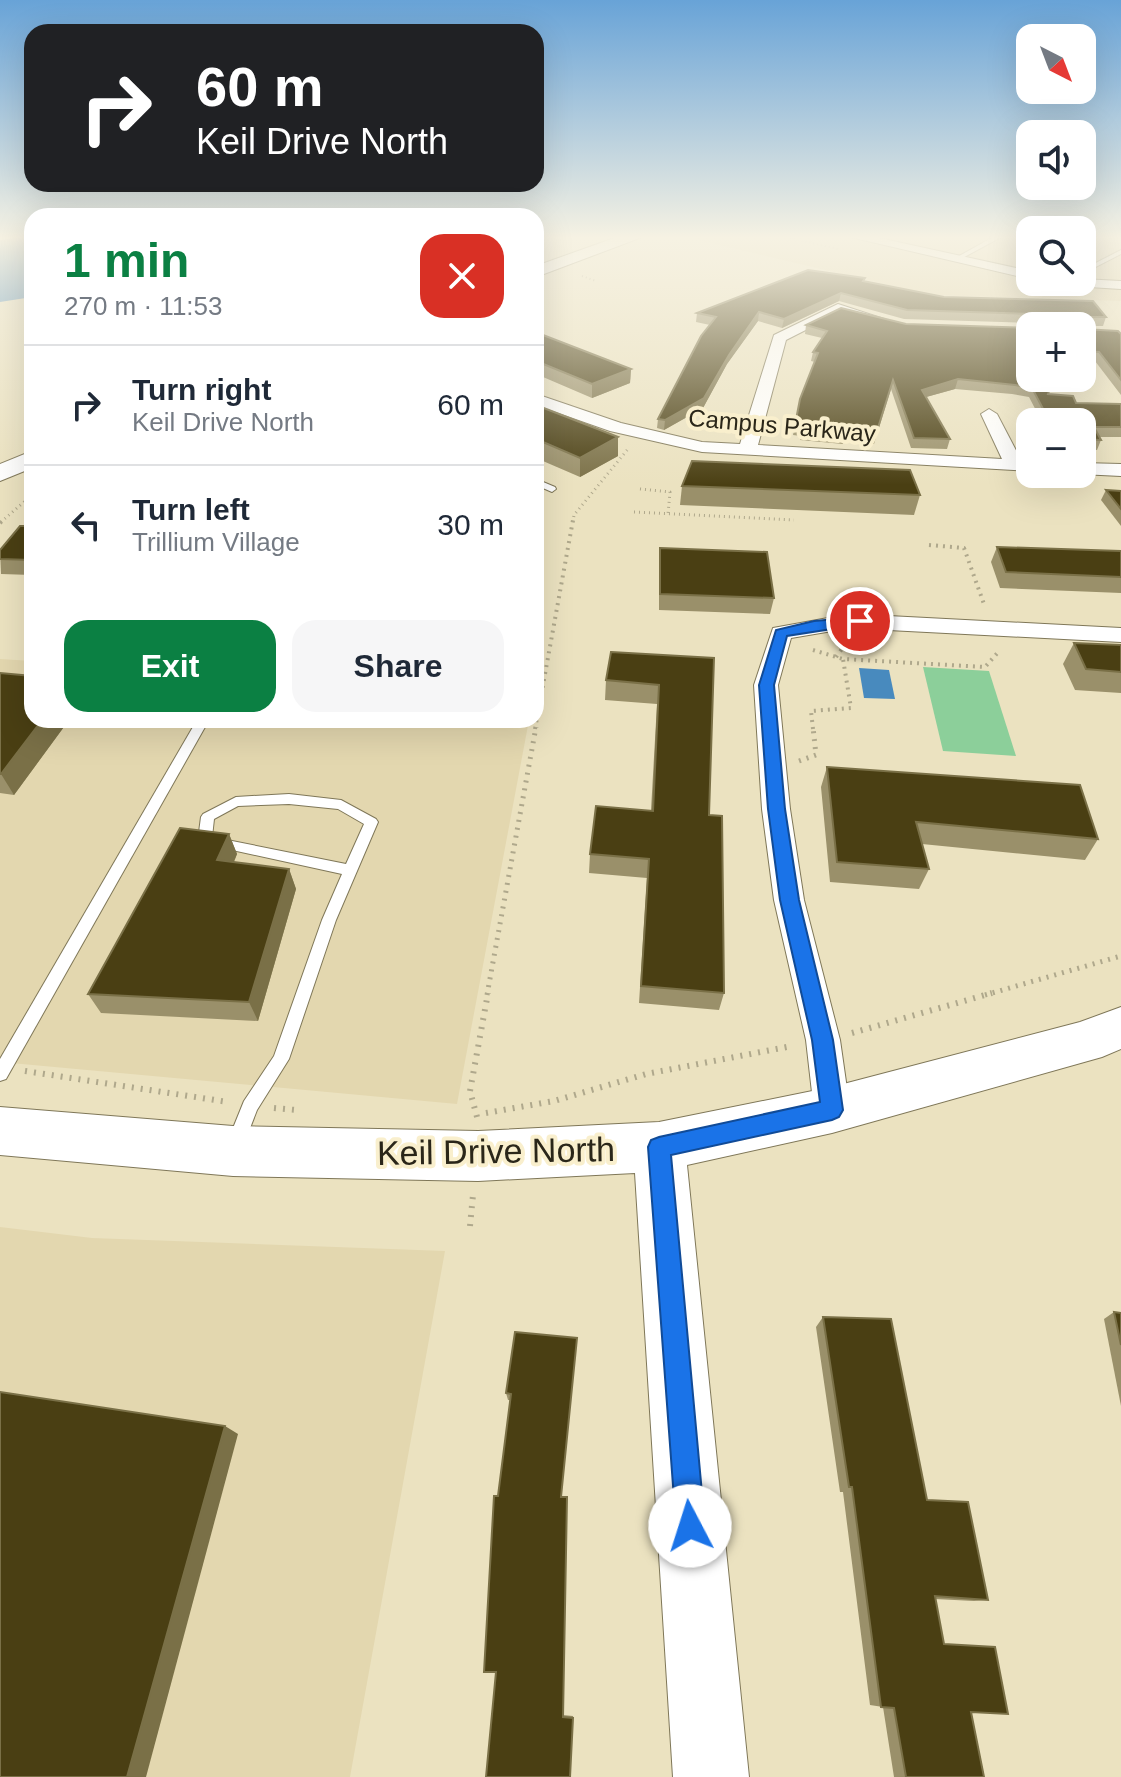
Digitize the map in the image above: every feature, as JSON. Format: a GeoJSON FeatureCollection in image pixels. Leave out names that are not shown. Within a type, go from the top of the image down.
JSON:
{"type":"FeatureCollection","features":[{"type":"Feature","properties":{"kind":"street"},"geometry":{"type":"LineString","coordinates":[[747,452],[779,338],[817,319]]}},
{"type":"Feature","properties":{"kind":"street"},"geometry":{"type":"LineString","coordinates":[[875,319],[889,323]]}},
{"type":"Feature","properties":{"kind":"street","name":"Campus Parkway"},"geometry":{"type":"LineString","coordinates":[[544,402],[641,433],[702,447],[1016,466]]}},
{"type":"Feature","properties":{"kind":"street"},"geometry":{"type":"LineString","coordinates":[[989,414],[1016,455]]}},
{"type":"Feature","properties":{"kind":"street"},"geometry":{"type":"LineString","coordinates":[[0,473],[24,462]]}},
{"type":"Feature","properties":{"kind":"street"},"geometry":{"type":"LineString","coordinates":[[1096,469],[1121,470]]}},
{"type":"Feature","properties":{"kind":"street"},"geometry":{"type":"LineString","coordinates":[[832,1110],[823,1040],[789,900],[776,809],[766,685],[781,633],[850,621],[1121,635]]}},
{"type":"Feature","properties":{"kind":"street","name":"Keil Drive North"},"geometry":{"type":"LineString","coordinates":[[0,1131],[472,1129],[659,1147],[832,1110],[1085,1042],[1121,1027]]}},
{"type":"Feature","properties":{"kind":"street"},"geometry":{"type":"LineString","coordinates":[[659,1147],[711,1777]]}},
{"type":"Feature","properties":{"kind":"lane"},"geometry":{"type":"LineString","coordinates":[[544,486],[552,489]]}},
{"type":"Feature","properties":{"kind":"lane"},"geometry":{"type":"LineString","coordinates":[[1,1071],[198,728]]}},
{"type":"Feature","properties":{"kind":"lane"},"geometry":{"type":"LineString","coordinates":[[242,1129],[281,1059],[349,870],[371,822],[341,805],[289,799],[236,802],[208,817],[205,840],[349,870]]}},
{"type":"Feature","properties":{"kind":"path"},"geometry":{"type":"LineString","coordinates":[[544,681],[574,515],[641,433]]}},
{"type":"Feature","properties":{"kind":"path"},"geometry":{"type":"LineString","coordinates":[[640,489],[670,492],[668,514]]}},
{"type":"Feature","properties":{"kind":"path"},"geometry":{"type":"LineString","coordinates":[[0,523],[24,502]]}},
{"type":"Feature","properties":{"kind":"path"},"geometry":{"type":"LineString","coordinates":[[634,512],[794,520]]}},
{"type":"Feature","properties":{"kind":"path"},"geometry":{"type":"LineString","coordinates":[[929,545],[964,548],[988,615]]}},
{"type":"Feature","properties":{"kind":"path"},"geometry":{"type":"LineString","coordinates":[[800,776],[799,761],[816,755],[811,711],[851,708],[843,659],[985,667],[1008,641]]}},
{"type":"Feature","properties":{"kind":"path"},"geometry":{"type":"LineString","coordinates":[[470,1226],[470,1091],[536,728]]}},
{"type":"Feature","properties":{"kind":"path"},"geometry":{"type":"LineString","coordinates":[[472,1129],[646,1074],[823,1040],[1006,992],[1121,956]]}},
{"type":"Feature","properties":{"kind":"path"},"geometry":{"type":"LineString","coordinates":[[1,1071],[242,1129],[309,1110]]}},
{"type":"Feature","properties":{"kind":"shaded area"},"geometry":{"type":"Polygon","coordinates":[[[0,659],[24,660],[24,728],[528,728],[457,1104],[0,1062],[0,659]]]}},
{"type":"Feature","properties":{"kind":"shaded area"},"geometry":{"type":"Polygon","coordinates":[[[0,1227],[92,1238],[445,1251],[350,1777],[0,1777],[0,1227]]]}},
{"type":"Feature","properties":{"kind":"green space"},"geometry":{"type":"Polygon","coordinates":[[[923,667],[989,671],[1016,756],[943,751],[923,667]]]}},
{"type":"Feature","properties":{"kind":"water"},"geometry":{"type":"Polygon","coordinates":[[[859,668],[889,670],[895,699],[864,698],[859,668]]]}},
{"type":"Feature","properties":{"kind":"building"},"geometry":{"type":"Polygon","coordinates":[[[714,319],[754,319],[704,398],[665,420],[658,419],[701,336],[714,319]]]}},
{"type":"Feature","properties":{"kind":"building"},"geometry":{"type":"Polygon","coordinates":[[[819,319],[885,319],[906,324],[1016,328],[1016,385],[958,379],[922,390],[950,439],[914,438],[893,380],[876,434],[846,430],[845,435],[802,430],[803,426],[795,425],[800,399],[818,353],[813,352],[827,331],[806,325],[819,319]]]}},
{"type":"Feature","properties":{"kind":"building"},"geometry":{"type":"Polygon","coordinates":[[[1096,330],[1118,331],[1121,334],[1121,380],[1096,352],[1096,330]]]}},
{"type":"Feature","properties":{"kind":"building"},"geometry":{"type":"Polygon","coordinates":[[[544,335],[631,369],[592,384],[544,364],[544,335]]]}},
{"type":"Feature","properties":{"kind":"building"},"geometry":{"type":"Polygon","coordinates":[[[1034,392],[1073,396],[1076,403],[1121,404],[1121,427],[1096,427],[1096,408],[1043,408],[1034,392]]]}},
{"type":"Feature","properties":{"kind":"building"},"geometry":{"type":"Polygon","coordinates":[[[544,408],[618,437],[580,458],[544,442],[544,408]]]}},
{"type":"Feature","properties":{"kind":"building"},"geometry":{"type":"Polygon","coordinates":[[[692,461],[910,470],[920,495],[682,486],[692,461]]]}},
{"type":"Feature","properties":{"kind":"building"},"geometry":{"type":"Polygon","coordinates":[[[1106,490],[1121,491],[1121,509],[1106,490]]]}},
{"type":"Feature","properties":{"kind":"building"},"geometry":{"type":"Polygon","coordinates":[[[20,526],[24,526],[24,560],[0,559],[0,550],[20,526]]]}},
{"type":"Feature","properties":{"kind":"building"},"geometry":{"type":"Polygon","coordinates":[[[997,547],[1121,551],[1121,577],[1006,572],[997,547]]]}},
{"type":"Feature","properties":{"kind":"building"},"geometry":{"type":"Polygon","coordinates":[[[660,548],[767,552],[774,598],[660,594],[660,548]]]}},
{"type":"Feature","properties":{"kind":"building"},"geometry":{"type":"Polygon","coordinates":[[[1074,643],[1121,645],[1121,672],[1086,669],[1074,643]]]}},
{"type":"Feature","properties":{"kind":"building"},"geometry":{"type":"Polygon","coordinates":[[[611,652],[714,658],[709,815],[722,816],[724,993],[641,986],[649,859],[590,854],[596,806],[653,811],[659,685],[606,680],[611,652]]]}},
{"type":"Feature","properties":{"kind":"building"},"geometry":{"type":"Polygon","coordinates":[[[0,673],[24,675],[24,728],[36,728],[0,774],[0,673]]]}},
{"type":"Feature","properties":{"kind":"building"},"geometry":{"type":"Polygon","coordinates":[[[827,767],[1080,785],[1098,839],[916,822],[929,869],[837,862],[827,767]]]}},
{"type":"Feature","properties":{"kind":"building"},"geometry":{"type":"Polygon","coordinates":[[[180,828],[229,834],[217,860],[289,869],[249,1002],[88,994],[180,828]]]}},
{"type":"Feature","properties":{"kind":"building"},"geometry":{"type":"Polygon","coordinates":[[[1114,1312],[1121,1313],[1121,1345],[1114,1312]]]}},
{"type":"Feature","properties":{"kind":"building"},"geometry":{"type":"Polygon","coordinates":[[[823,1317],[891,1319],[927,1500],[968,1502],[988,1600],[935,1596],[944,1644],[995,1647],[1008,1714],[971,1712],[984,1777],[906,1777],[894,1708],[881,1707],[852,1487],[849,1487],[823,1317]]]}},
{"type":"Feature","properties":{"kind":"building"},"geometry":{"type":"Polygon","coordinates":[[[515,1332],[577,1338],[561,1497],[567,1497],[563,1717],[573,1718],[570,1777],[486,1777],[496,1672],[484,1672],[494,1496],[498,1496],[511,1394],[506,1393],[515,1332]]]}},
{"type":"Feature","properties":{"kind":"building"},"geometry":{"type":"Polygon","coordinates":[[[0,1392],[225,1426],[127,1777],[0,1777],[0,1392]]]}},
{"type":"Feature","properties":{"kind":"route"},"geometry":{"type":"LineString","coordinates":[[690,1526],[659,1147],[832,1110],[823,1040],[789,900],[776,809],[766,685],[775,643],[781,633],[814,625],[860,621]]}}]}
